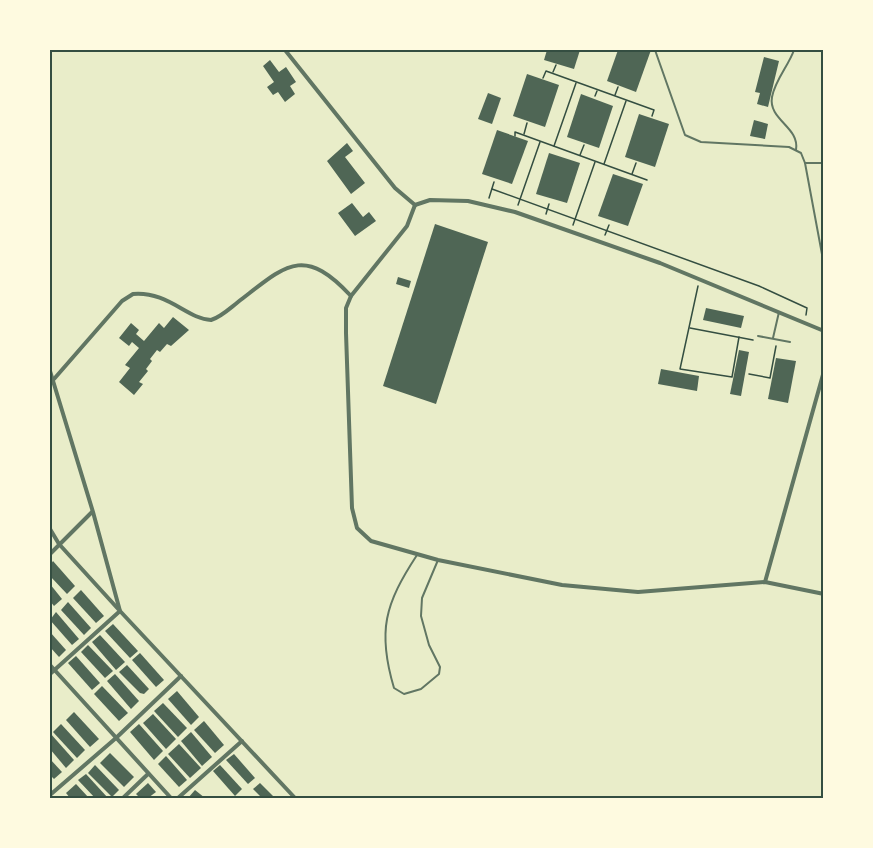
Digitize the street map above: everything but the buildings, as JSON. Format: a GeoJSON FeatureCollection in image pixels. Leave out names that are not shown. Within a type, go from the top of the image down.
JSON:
{"type":"FeatureCollection","features":[{"type":"Feature","properties":{"kind":"street"},"geometry":{"type":"LineString","coordinates":[[285,50],[395,188],[415,205]]}},
{"type":"Feature","properties":{"kind":"street"},"geometry":{"type":"LineString","coordinates":[[415,205],[448,200],[486,205],[543,221],[699,279],[824,332]]}},
{"type":"Feature","properties":{"kind":"street"},"geometry":{"type":"LineString","coordinates":[[415,205],[407,226],[351,296],[346,308],[353,518],[363,536],[371,541],[417,555],[561,585],[638,592],[765,582],[824,594]]}},
{"type":"Feature","properties":{"kind":"street"},"geometry":{"type":"LineString","coordinates":[[54,379],[122,301],[133,294],[159,297],[176,304],[197,318],[211,320],[281,270],[296,265],[310,265],[332,276],[351,296]]}},
{"type":"Feature","properties":{"kind":"street"},"geometry":{"type":"LineString","coordinates":[[50,371],[93,512],[120,611]]}},
{"type":"Feature","properties":{"kind":"street"},"geometry":{"type":"LineString","coordinates":[[765,582],[824,371]]}},
{"type":"Feature","properties":{"kind":"street"},"geometry":{"type":"LineString","coordinates":[[50,554],[93,512]]}},
{"type":"Feature","properties":{"kind":"street"},"geometry":{"type":"LineString","coordinates":[[50,530],[59,544],[120,611],[295,798]]}},
{"type":"Feature","properties":{"kind":"street"},"geometry":{"type":"LineString","coordinates":[[50,674],[120,611]]}},
{"type":"Feature","properties":{"kind":"street"},"geometry":{"type":"LineString","coordinates":[[50,665],[171,798]]}},
{"type":"Feature","properties":{"kind":"street"},"geometry":{"type":"LineString","coordinates":[[50,797],[181,676]]}},
{"type":"Feature","properties":{"kind":"street"},"geometry":{"type":"LineString","coordinates":[[178,798],[242,741]]}},
{"type":"Feature","properties":{"kind":"street"},"geometry":{"type":"LineString","coordinates":[[123,798],[148,774]]}},
{"type":"Feature","properties":{"kind":"lane"},"geometry":{"type":"LineString","coordinates":[[655,50],[685,135],[701,142],[796,150]]}},
{"type":"Feature","properties":{"kind":"lane"},"geometry":{"type":"LineString","coordinates":[[794,50],[772,97],[777,114],[796,137],[796,150],[805,163],[824,265]]}},
{"type":"Feature","properties":{"kind":"lane"},"geometry":{"type":"LineString","coordinates":[[805,163],[824,163]]}},
{"type":"Feature","properties":{"kind":"lane"},"geometry":{"type":"LineString","coordinates":[[773,339],[779,312]]}},
{"type":"Feature","properties":{"kind":"lane"},"geometry":{"type":"LineString","coordinates":[[758,336],[790,342]]}},
{"type":"Feature","properties":{"kind":"lane"},"geometry":{"type":"LineString","coordinates":[[417,555],[392,602],[384,631],[394,688],[404,694],[421,689],[439,674],[440,667],[429,645],[421,616],[422,598],[438,560]]}},
{"type":"Feature","properties":{"kind":"path"},"geometry":{"type":"LineString","coordinates":[[553,74],[556,65]]}},
{"type":"Feature","properties":{"kind":"path"},"geometry":{"type":"LineString","coordinates":[[543,78],[546,71],[654,110],[652,116]]}},
{"type":"Feature","properties":{"kind":"path"},"geometry":{"type":"LineString","coordinates":[[554,146],[576,82]]}},
{"type":"Feature","properties":{"kind":"path"},"geometry":{"type":"LineString","coordinates":[[615,96],[618,87]]}},
{"type":"Feature","properties":{"kind":"path"},"geometry":{"type":"LineString","coordinates":[[595,96],[597,90]]}},
{"type":"Feature","properties":{"kind":"path"},"geometry":{"type":"LineString","coordinates":[[604,164],[626,100]]}},
{"type":"Feature","properties":{"kind":"path"},"geometry":{"type":"LineString","coordinates":[[523,135],[527,123]]}},
{"type":"Feature","properties":{"kind":"path"},"geometry":{"type":"LineString","coordinates":[[515,136],[515,132],[647,180]]}},
{"type":"Feature","properties":{"kind":"path"},"geometry":{"type":"LineString","coordinates":[[515,213],[540,141]]}},
{"type":"Feature","properties":{"kind":"path"},"geometry":{"type":"LineString","coordinates":[[580,156],[584,145]]}},
{"type":"Feature","properties":{"kind":"path"},"geometry":{"type":"LineString","coordinates":[[570,156],[571,152]]}},
{"type":"Feature","properties":{"kind":"path"},"geometry":{"type":"LineString","coordinates":[[571,230],[596,161]]}},
{"type":"Feature","properties":{"kind":"path"},"geometry":{"type":"LineString","coordinates":[[632,174],[636,163]]}},
{"type":"Feature","properties":{"kind":"path"},"geometry":{"type":"LineString","coordinates":[[626,177],[627,173]]}},
{"type":"Feature","properties":{"kind":"path"},"geometry":{"type":"LineString","coordinates":[[486,205],[494,182]]}},
{"type":"Feature","properties":{"kind":"path"},"geometry":{"type":"LineString","coordinates":[[492,189],[759,286],[807,308],[804,323]]}},
{"type":"Feature","properties":{"kind":"path"},"geometry":{"type":"LineString","coordinates":[[543,221],[549,204]]}},
{"type":"Feature","properties":{"kind":"path"},"geometry":{"type":"LineString","coordinates":[[603,242],[609,225]]}},
{"type":"Feature","properties":{"kind":"path"},"geometry":{"type":"LineString","coordinates":[[699,279],[680,369],[732,377],[739,337]]}},
{"type":"Feature","properties":{"kind":"path"},"geometry":{"type":"LineString","coordinates":[[689,328],[757,341],[758,336]]}},
{"type":"Feature","properties":{"kind":"path"},"geometry":{"type":"LineString","coordinates":[[749,374],[770,378],[777,340]]}}]}
